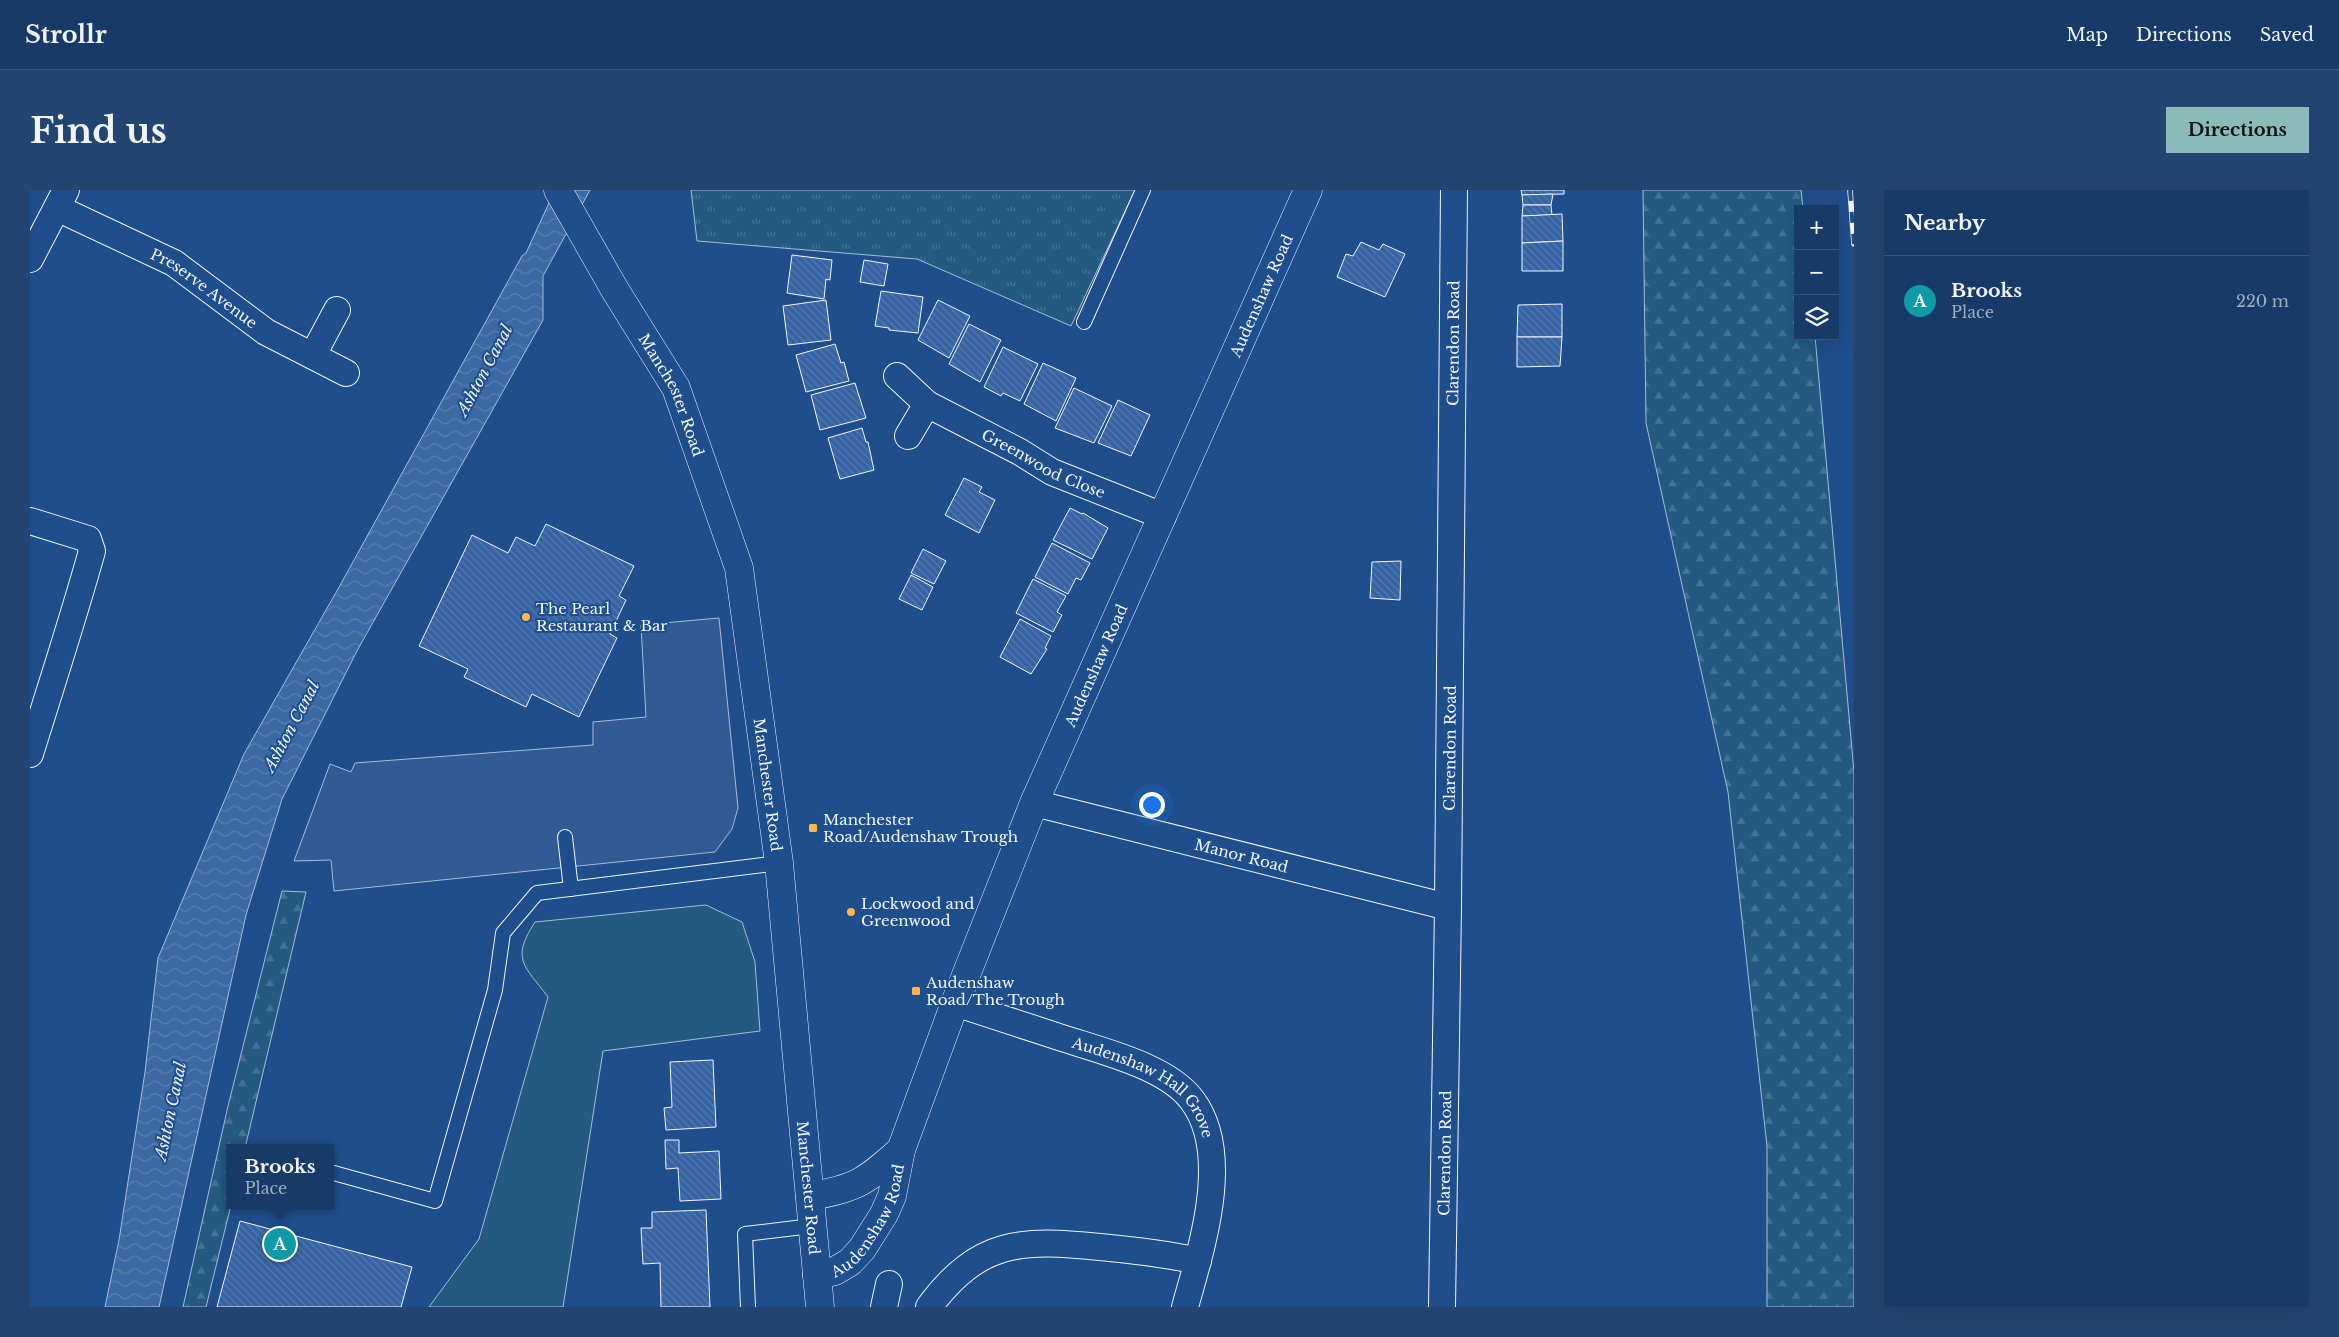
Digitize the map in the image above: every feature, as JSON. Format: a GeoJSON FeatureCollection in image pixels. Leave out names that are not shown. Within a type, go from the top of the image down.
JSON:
{"type":"FeatureCollection","features":[{"type":"Feature","properties":{"kind":"main road","name":"Manchester Road"},"geometry":{"type":"LineString","coordinates":[[558,190],[615,290],[676,388],[739,568],[779,863],[820,1307]]}},
{"type":"Feature","properties":{"kind":"main road","name":"Audenshaw Road"},"geometry":{"type":"LineString","coordinates":[[817,1275],[834,1271],[850,1262],[862,1249],[884,1214],[892,1196],[902,1150],[955,1003],[1034,803],[1308,190]]}},
{"type":"Feature","properties":{"kind":"main road","name":"Audenshaw Road"},"geometry":{"type":"LineString","coordinates":[[810,1196],[852,1187],[874,1174],[902,1150]]}},
{"type":"Feature","properties":{"kind":"street","name":"Clarendon Road"},"geometry":{"type":"LineString","coordinates":[[1442,1307],[1448,907],[1454,190]]}},
{"type":"Feature","properties":{"kind":"street"},"geometry":{"type":"LineString","coordinates":[[30,259],[61,199]]}},
{"type":"Feature","properties":{"kind":"street","name":"Preserve Avenue"},"geometry":{"type":"LineString","coordinates":[[61,199],[174,264],[266,332],[346,373]]}},
{"type":"Feature","properties":{"kind":"street"},"geometry":{"type":"LineString","coordinates":[[313,355],[337,310]]}},
{"type":"Feature","properties":{"kind":"street","name":"Greenwood Close"},"geometry":{"type":"LineString","coordinates":[[897,376],[927,404],[1012,448],[1052,472],[1163,516]]}},
{"type":"Feature","properties":{"kind":"street"},"geometry":{"type":"LineString","coordinates":[[908,436],[927,404]]}},
{"type":"Feature","properties":{"kind":"street"},"geometry":{"type":"LineString","coordinates":[[30,521],[88,539],[92,551],[71,629],[58,663],[30,754]]}},
{"type":"Feature","properties":{"kind":"street","name":"Manor Road"},"geometry":{"type":"LineString","coordinates":[[1034,803],[1448,907]]}},
{"type":"Feature","properties":{"kind":"street","name":"Audenshaw Hall Grove"},"geometry":{"type":"LineString","coordinates":[[955,1003],[1110,1054],[1155,1072],[1180,1087],[1193,1101],[1202,1117],[1210,1143],[1210,1201],[1198,1261],[1185,1307]]}},
{"type":"Feature","properties":{"kind":"street"},"geometry":{"type":"LineString","coordinates":[[929,1307],[951,1280],[969,1265],[1006,1246],[1026,1242],[1134,1250],[1198,1261]]}},
{"type":"Feature","properties":{"kind":"lane"},"geometry":{"type":"LineString","coordinates":[[1084,322],[1143,190]]}},
{"type":"Feature","properties":{"kind":"lane"},"geometry":{"type":"LineString","coordinates":[[565,837],[570,889]]}},
{"type":"Feature","properties":{"kind":"lane"},"geometry":{"type":"LineString","coordinates":[[334,1173],[435,1201],[495,990],[504,933],[537,893],[779,863]]}},
{"type":"Feature","properties":{"kind":"lane"},"geometry":{"type":"LineString","coordinates":[[748,1307],[745,1234],[812,1226]]}},
{"type":"Feature","properties":{"kind":"green space"},"geometry":{"type":"Polygon","coordinates":[[[691,190],[1135,190],[1071,326],[917,259],[697,241],[691,190]]]}},
{"type":"Feature","properties":{"kind":"green space"},"geometry":{"type":"Polygon","coordinates":[[[1643,190],[1801,190],[1803,205],[1794,205],[1794,340],[1815,340],[1854,772],[1854,1307],[1767,1307],[1767,1146],[1728,792],[1646,423],[1643,190]]]}},
{"type":"Feature","properties":{"kind":"green space"},"geometry":{"type":"Polygon","coordinates":[[[282,891],[306,892],[246,1144],[226,1144],[226,1209],[230,1209],[206,1307],[183,1307],[228,1106],[282,891]]]}},
{"type":"Feature","properties":{"kind":"green space"},"geometry":{"type":"Polygon","coordinates":[[[706,905],[742,922],[755,962],[760,1031],[603,1051],[563,1307],[429,1307],[479,1239],[548,997],[527,970],[522,954],[527,935],[535,922],[706,905]]]}},
{"type":"Feature","properties":{"kind":"shaded area"},"geometry":{"type":"Polygon","coordinates":[[[719,618],[738,808],[732,829],[715,852],[334,891],[331,860],[294,861],[330,764],[351,772],[355,763],[593,745],[593,722],[646,717],[641,625],[719,618]]]}},
{"type":"Feature","properties":{"kind":"water","name":"Ashton Canal"},"geometry":{"type":"Polygon","coordinates":[[[555,190],[590,190],[543,276],[543,320],[358,649],[282,799],[246,915],[159,1307],[105,1307],[119,1240],[145,1072],[158,958],[244,754],[338,589],[522,256],[526,253],[555,190]]]}},
{"type":"Feature","properties":{"kind":"building"},"geometry":{"type":"Polygon","coordinates":[[[1521,190],[1564,190],[1564,194],[1522,195],[1521,190]]]}},
{"type":"Feature","properties":{"kind":"building"},"geometry":{"type":"Polygon","coordinates":[[[1553,194],[1551,205],[1523,205],[1522,195],[1553,194]]]}},
{"type":"Feature","properties":{"kind":"building"},"geometry":{"type":"Polygon","coordinates":[[[1523,205],[1551,205],[1552,215],[1522,216],[1523,205]]]}},
{"type":"Feature","properties":{"kind":"building"},"geometry":{"type":"Polygon","coordinates":[[[1562,214],[1563,241],[1522,243],[1522,216],[1562,214]]]}},
{"type":"Feature","properties":{"kind":"building"},"geometry":{"type":"Polygon","coordinates":[[[1563,241],[1563,271],[1522,271],[1522,243],[1563,241]]]}},
{"type":"Feature","properties":{"kind":"building"},"geometry":{"type":"Polygon","coordinates":[[[1361,242],[1379,250],[1383,244],[1405,254],[1385,297],[1337,277],[1346,254],[1353,256],[1361,242]]]}},
{"type":"Feature","properties":{"kind":"building"},"geometry":{"type":"Polygon","coordinates":[[[792,255],[832,260],[830,280],[826,279],[824,299],[787,293],[792,255]]]}},
{"type":"Feature","properties":{"kind":"building"},"geometry":{"type":"Polygon","coordinates":[[[864,260],[888,264],[884,286],[860,282],[864,260]]]}},
{"type":"Feature","properties":{"kind":"building"},"geometry":{"type":"Polygon","coordinates":[[[881,291],[923,297],[918,333],[889,330],[889,328],[875,326],[881,291]]]}},
{"type":"Feature","properties":{"kind":"building"},"geometry":{"type":"Polygon","coordinates":[[[826,300],[831,340],[788,345],[783,306],[826,300]]]}},
{"type":"Feature","properties":{"kind":"building"},"geometry":{"type":"Polygon","coordinates":[[[938,300],[970,316],[949,358],[918,340],[938,300]]]}},
{"type":"Feature","properties":{"kind":"building"},"geometry":{"type":"Polygon","coordinates":[[[1562,304],[1562,337],[1517,337],[1518,305],[1562,304]]]}},
{"type":"Feature","properties":{"kind":"building"},"geometry":{"type":"Polygon","coordinates":[[[969,324],[1001,340],[980,382],[949,364],[969,324]]]}},
{"type":"Feature","properties":{"kind":"building"},"geometry":{"type":"Polygon","coordinates":[[[1517,337],[1562,337],[1560,366],[1517,367],[1517,337]]]}},
{"type":"Feature","properties":{"kind":"building"},"geometry":{"type":"Polygon","coordinates":[[[835,344],[841,363],[844,362],[849,381],[806,392],[796,355],[835,344]]]}},
{"type":"Feature","properties":{"kind":"building"},"geometry":{"type":"Polygon","coordinates":[[[1003,347],[1038,364],[1020,401],[1003,393],[1001,396],[984,387],[1003,347]]]}},
{"type":"Feature","properties":{"kind":"building"},"geometry":{"type":"Polygon","coordinates":[[[1043,363],[1076,378],[1056,421],[1024,404],[1043,363]]]}},
{"type":"Feature","properties":{"kind":"building"},"geometry":{"type":"Polygon","coordinates":[[[855,383],[866,418],[820,430],[811,395],[855,383]]]}},
{"type":"Feature","properties":{"kind":"building"},"geometry":{"type":"Polygon","coordinates":[[[1074,388],[1112,406],[1094,443],[1055,428],[1074,388]]]}},
{"type":"Feature","properties":{"kind":"building"},"geometry":{"type":"Polygon","coordinates":[[[1118,400],[1150,415],[1131,456],[1098,443],[1118,400]]]}},
{"type":"Feature","properties":{"kind":"building"},"geometry":{"type":"Polygon","coordinates":[[[862,428],[866,442],[868,442],[874,470],[840,479],[828,438],[862,428]]]}},
{"type":"Feature","properties":{"kind":"building"},"geometry":{"type":"Polygon","coordinates":[[[964,478],[982,487],[979,492],[995,500],[979,533],[945,515],[964,478]]]}},
{"type":"Feature","properties":{"kind":"building"},"geometry":{"type":"Polygon","coordinates":[[[1070,508],[1083,513],[1108,528],[1092,559],[1053,540],[1070,508]]]}},
{"type":"Feature","properties":{"kind":"building","name":"The Pearl Restaurant & Bar"},"geometry":{"type":"Polygon","coordinates":[[[546,524],[634,566],[619,596],[626,600],[610,634],[617,638],[579,717],[532,694],[526,707],[464,677],[468,669],[419,646],[472,535],[508,553],[516,537],[535,546],[546,524]]]}},
{"type":"Feature","properties":{"kind":"building"},"geometry":{"type":"Polygon","coordinates":[[[1052,543],[1090,563],[1081,580],[1076,578],[1068,594],[1035,577],[1052,543]]]}},
{"type":"Feature","properties":{"kind":"building"},"geometry":{"type":"Polygon","coordinates":[[[923,549],[946,561],[934,584],[911,573],[923,549]]]}},
{"type":"Feature","properties":{"kind":"building"},"geometry":{"type":"Polygon","coordinates":[[[1401,561],[1400,600],[1370,598],[1372,562],[1401,561]]]}},
{"type":"Feature","properties":{"kind":"building"},"geometry":{"type":"Polygon","coordinates":[[[911,575],[933,587],[922,610],[899,599],[911,575]]]}},
{"type":"Feature","properties":{"kind":"building"},"geometry":{"type":"Polygon","coordinates":[[[1033,579],[1066,596],[1057,612],[1062,615],[1053,632],[1016,613],[1033,579]]]}},
{"type":"Feature","properties":{"kind":"building"},"geometry":{"type":"Polygon","coordinates":[[[1020,619],[1051,636],[1045,648],[1047,649],[1031,674],[1000,657],[1020,619]]]}},
{"type":"Feature","properties":{"kind":"building"},"geometry":{"type":"Polygon","coordinates":[[[713,1060],[716,1127],[666,1130],[664,1108],[672,1107],[670,1062],[713,1060]]]}},
{"type":"Feature","properties":{"kind":"building"},"geometry":{"type":"Polygon","coordinates":[[[665,1140],[679,1140],[679,1153],[719,1151],[721,1199],[680,1201],[678,1168],[666,1169],[665,1140]]]}},
{"type":"Feature","properties":{"kind":"building"},"geometry":{"type":"Polygon","coordinates":[[[706,1210],[710,1307],[661,1307],[660,1263],[643,1264],[641,1228],[652,1228],[652,1212],[706,1210]]]}},
{"type":"Feature","properties":{"kind":"building"},"geometry":{"type":"Polygon","coordinates":[[[240,1221],[412,1267],[401,1307],[217,1307],[240,1221]]]}},
{"type":"Feature","properties":{"kind":"railway"},"geometry":{"type":"LineString","coordinates":[[1850,190],[1854,244]]}},
{"type":"Feature","properties":{"kind":"place","name":"The Pearl Restaurant & Bar"},"geometry":{"type":"Point","coordinates":[526,617]}},
{"type":"Feature","properties":{"kind":"place","name":"Manchester Road/Audenshaw Trough"},"geometry":{"type":"Point","coordinates":[813,828]}},
{"type":"Feature","properties":{"kind":"place","name":"Lockwood and Greenwood"},"geometry":{"type":"Point","coordinates":[851,912]}},
{"type":"Feature","properties":{"kind":"place","name":"Audenshaw Road/The Trough"},"geometry":{"type":"Point","coordinates":[916,991]}},
{"type":"Feature","properties":{"kind":"place","name":"Brooks"},"geometry":{"type":"Point","coordinates":[280,1244]}}]}
